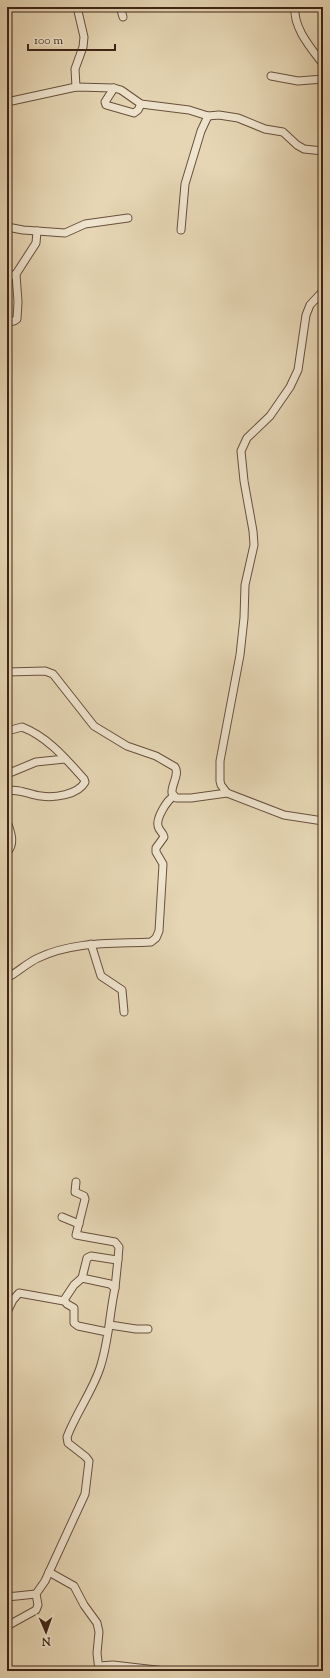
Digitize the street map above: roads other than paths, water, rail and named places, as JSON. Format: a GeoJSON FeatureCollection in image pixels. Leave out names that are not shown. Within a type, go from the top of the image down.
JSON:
{"type":"FeatureCollection","features":[{"type":"Feature","properties":{"kind":"street"},"geometry":{"type":"LineString","coordinates":[[76,87],[75,69],[83,47],[84,37],[77,7]]}},
{"type":"Feature","properties":{"kind":"street"},"geometry":{"type":"LineString","coordinates":[[120,7],[123,17]]}},
{"type":"Feature","properties":{"kind":"street"},"geometry":{"type":"LineString","coordinates":[[295,7],[295,15],[300,29],[323,64]]}},
{"type":"Feature","properties":{"kind":"street"},"geometry":{"type":"LineString","coordinates":[[271,76],[298,81],[323,79]]}},
{"type":"Feature","properties":{"kind":"street"},"geometry":{"type":"LineString","coordinates":[[7,102],[76,87],[114,88],[121,90],[141,104],[189,110],[208,116],[232,117],[265,129],[283,132],[300,147],[323,151]]}},
{"type":"Feature","properties":{"kind":"street"},"geometry":{"type":"LineString","coordinates":[[114,88],[105,102],[106,104],[134,113],[138,110],[141,104]]}},
{"type":"Feature","properties":{"kind":"street"},"geometry":{"type":"LineString","coordinates":[[181,230],[184,184],[201,131],[208,116]]}},
{"type":"Feature","properties":{"kind":"street"},"geometry":{"type":"LineString","coordinates":[[7,227],[19,230],[65,233],[85,224],[128,218]]}},
{"type":"Feature","properties":{"kind":"street"},"geometry":{"type":"LineString","coordinates":[[7,322],[14,322],[17,319],[18,302],[16,274],[36,243],[37,231]]}},
{"type":"Feature","properties":{"kind":"street"},"geometry":{"type":"LineString","coordinates":[[7,276],[16,274]]}},
{"type":"Feature","properties":{"kind":"street"},"geometry":{"type":"LineString","coordinates":[[227,793],[220,780],[220,761],[240,656],[244,618],[245,585],[254,545],[241,451],[247,438],[270,416],[290,387],[298,370],[306,315],[310,305],[323,291]]}},
{"type":"Feature","properties":{"kind":"street"},"geometry":{"type":"LineString","coordinates":[[7,672],[45,672],[53,674],[94,726],[127,746],[156,756],[175,767],[177,773],[172,790],[174,796]]}},
{"type":"Feature","properties":{"kind":"street"},"geometry":{"type":"LineString","coordinates":[[7,731],[20,727],[25,728],[51,744],[85,781],[83,785],[63,795],[36,795],[16,789],[7,791]]}},
{"type":"Feature","properties":{"kind":"street"},"geometry":{"type":"LineString","coordinates":[[7,774],[36,762],[65,759]]}},
{"type":"Feature","properties":{"kind":"street"},"geometry":{"type":"LineString","coordinates":[[174,796],[176,798],[191,798],[227,793],[284,814],[323,822]]}},
{"type":"Feature","properties":{"kind":"street"},"geometry":{"type":"LineString","coordinates":[[7,978],[38,958],[65,947],[91,944],[154,941],[158,935],[163,864],[156,852],[156,848],[164,837],[157,824],[166,803],[174,796]]}},
{"type":"Feature","properties":{"kind":"street"},"geometry":{"type":"LineString","coordinates":[[7,820],[12,840],[10,849],[7,852]]}},
{"type":"Feature","properties":{"kind":"street"},"geometry":{"type":"LineString","coordinates":[[91,944],[101,976],[122,990],[124,1012]]}},
{"type":"Feature","properties":{"kind":"street"},"geometry":{"type":"LineString","coordinates":[[7,1626],[36,1610],[38,1605],[36,1594],[49,1572],[86,1491],[89,1461],[86,1456],[68,1443],[67,1437],[100,1368],[107,1340],[109,1313],[115,1288],[119,1247],[117,1242],[76,1235],[85,1197],[75,1192],[76,1182]]}},
{"type":"Feature","properties":{"kind":"street"},"geometry":{"type":"LineString","coordinates":[[62,1217],[79,1224]]}},
{"type":"Feature","properties":{"kind":"street"},"geometry":{"type":"LineString","coordinates":[[64,1301],[65,1297],[74,1285],[82,1278],[85,1261],[89,1257],[118,1260]]}},
{"type":"Feature","properties":{"kind":"street"},"geometry":{"type":"LineString","coordinates":[[82,1278],[110,1284],[115,1288]]}},
{"type":"Feature","properties":{"kind":"street"},"geometry":{"type":"LineString","coordinates":[[8,1310],[19,1293],[64,1301],[74,1308],[74,1323],[76,1326],[108,1329],[148,1329]]}},
{"type":"Feature","properties":{"kind":"street"},"geometry":{"type":"LineString","coordinates":[[49,1572],[74,1586],[84,1605],[97,1623],[99,1632],[96,1653],[99,1668],[113,1665],[165,1671]]}},
{"type":"Feature","properties":{"kind":"street"},"geometry":{"type":"LineString","coordinates":[[7,1597],[36,1594]]}}]}
